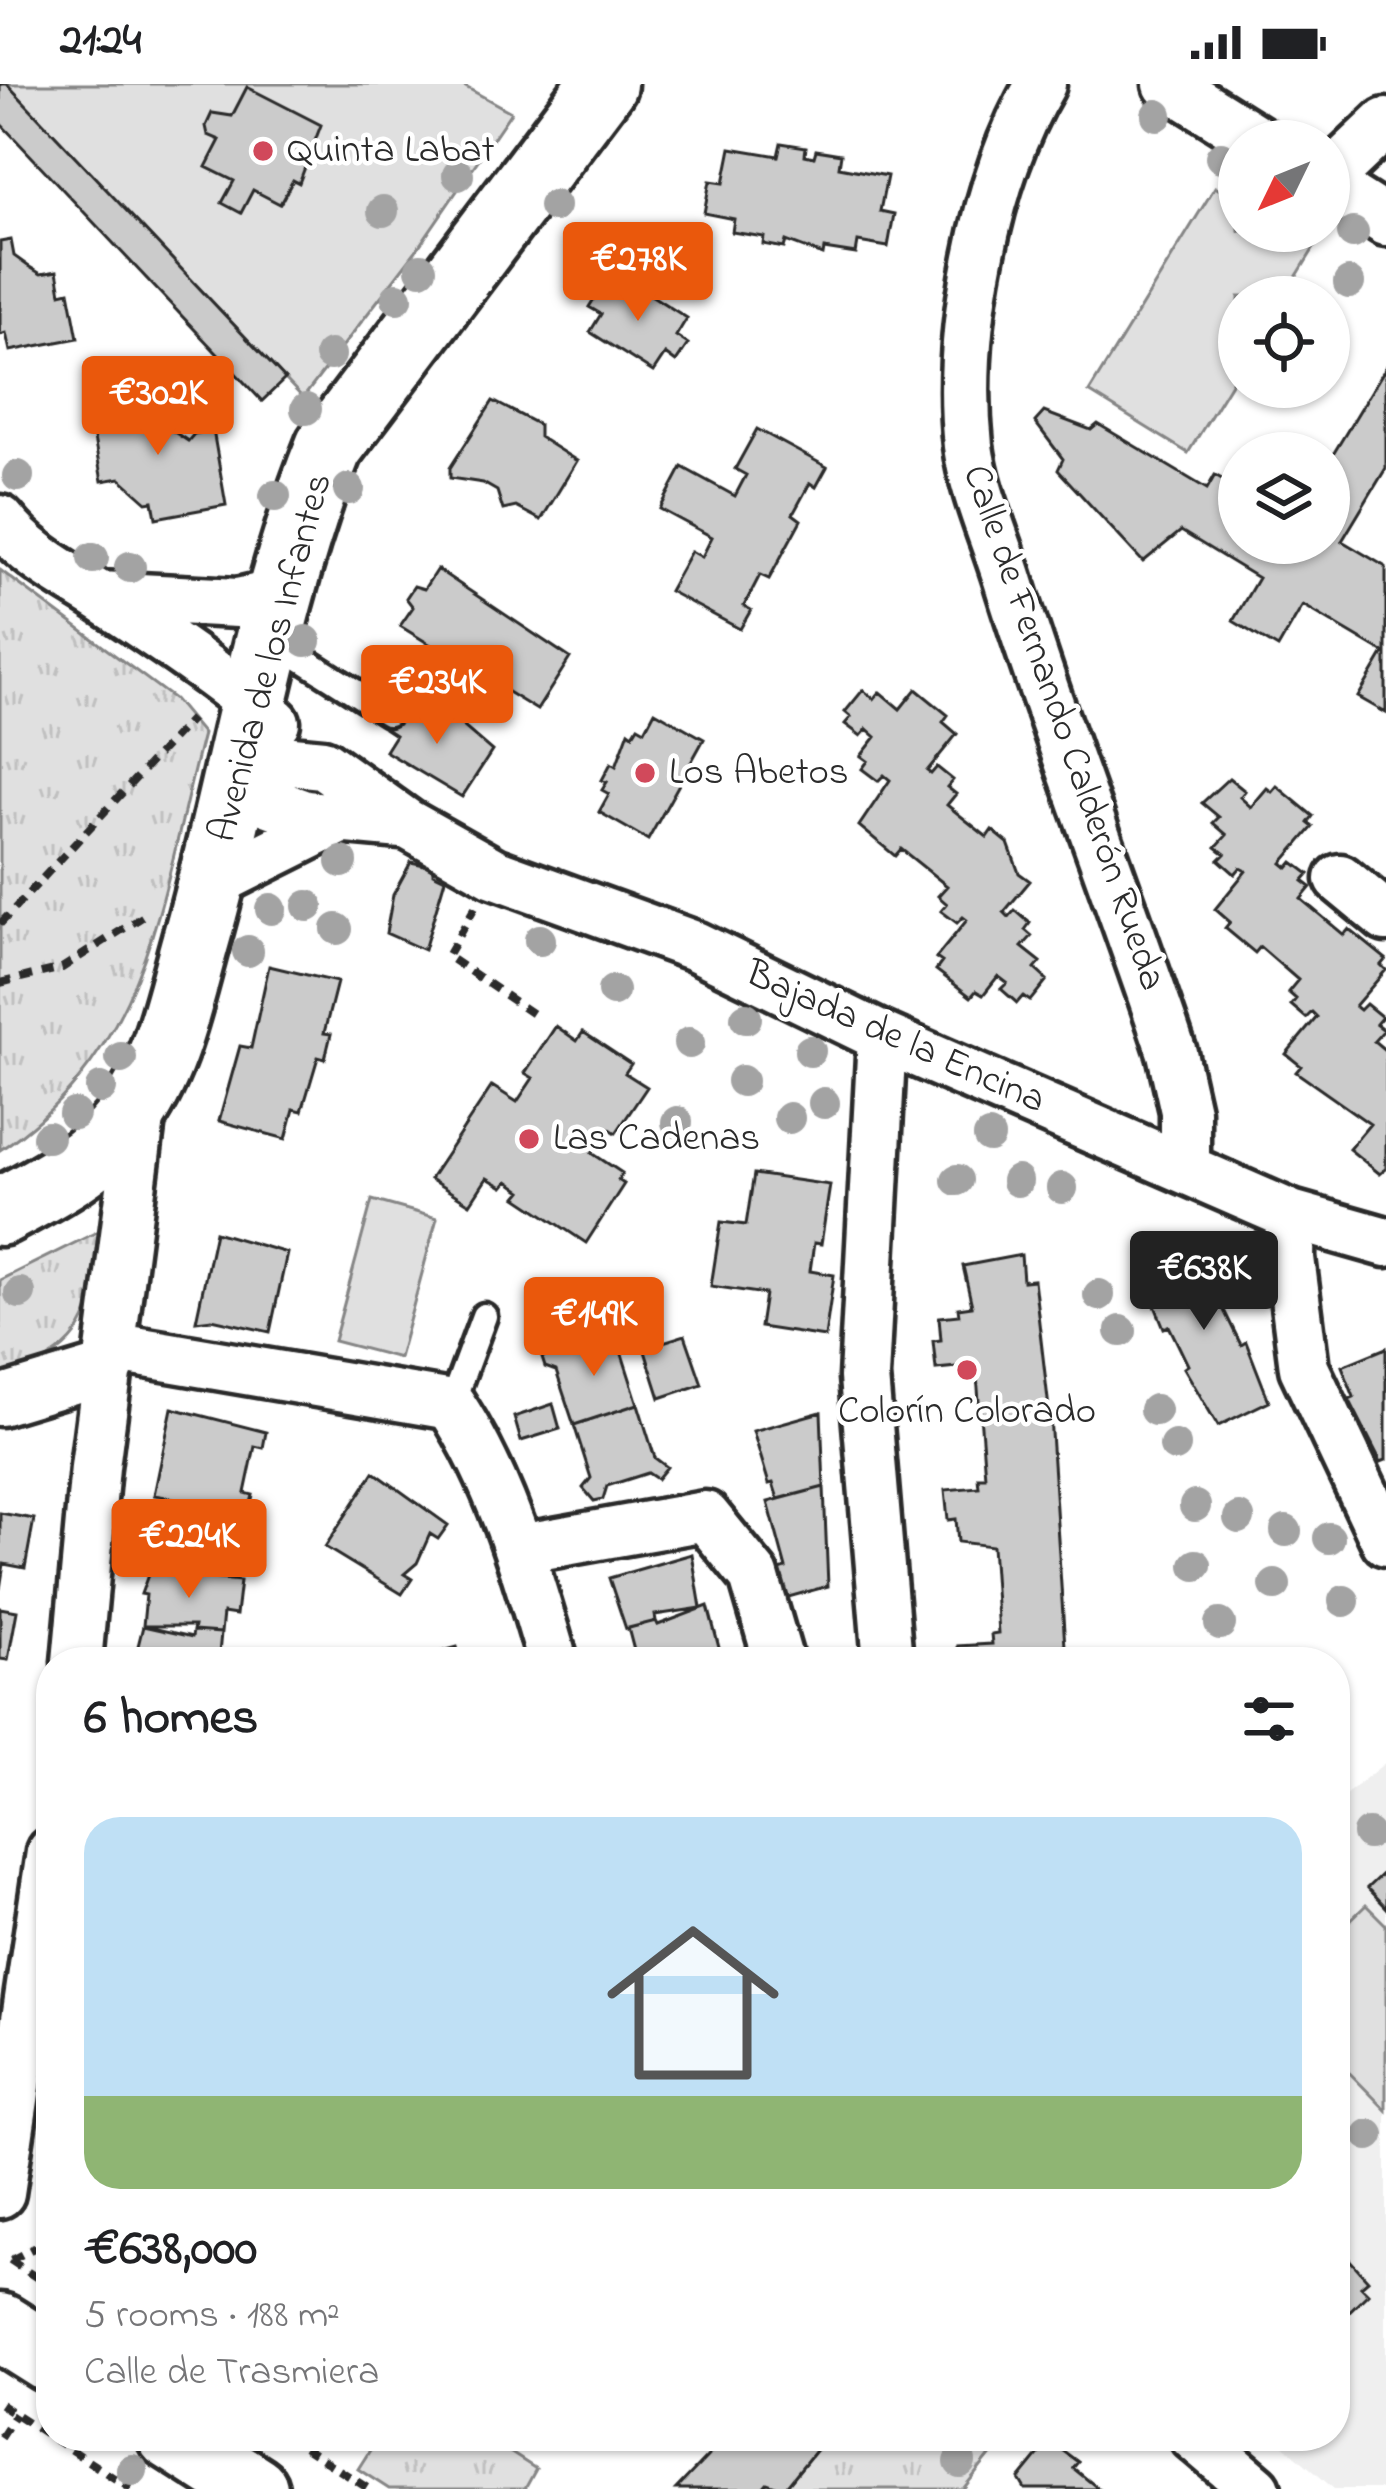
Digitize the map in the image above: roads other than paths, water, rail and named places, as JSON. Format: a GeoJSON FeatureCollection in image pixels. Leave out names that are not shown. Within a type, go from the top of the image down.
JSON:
{"type":"FeatureCollection","features":[{"type":"Feature","properties":{"kind":"main road","name":"Avenida de los Infantes"},"geometry":{"type":"LineString","coordinates":[[0,1212],[55,1183],[105,1145],[143,1096],[164,1052],[212,883],[229,742],[279,616],[309,496],[329,447],[603,84]]}},
{"type":"Feature","properties":{"kind":"main road"},"geometry":{"type":"LineString","coordinates":[[0,2327],[36,2350]]}},
{"type":"Feature","properties":{"kind":"main road"},"geometry":{"type":"LineString","coordinates":[[194,2451],[254,2489]]}},
{"type":"Feature","properties":{"kind":"street","name":"Calle de Fernando Calderón Rueda"},"geometry":{"type":"LineString","coordinates":[[1041,84],[1006,154],[986,234],[972,306],[968,448],[1022,623],[1172,1053],[1185,1111],[1185,1165]]}},
{"type":"Feature","properties":{"kind":"street"},"geometry":{"type":"LineString","coordinates":[[1168,84],[1225,120]]}},
{"type":"Feature","properties":{"kind":"street"},"geometry":{"type":"LineString","coordinates":[[1350,160],[1386,123]]}},
{"type":"Feature","properties":{"kind":"street"},"geometry":{"type":"LineString","coordinates":[[1350,196],[1386,221]]}},
{"type":"Feature","properties":{"kind":"street"},"geometry":{"type":"LineString","coordinates":[[0,520],[20,545],[99,596],[229,742]]}},
{"type":"Feature","properties":{"kind":"street"},"geometry":{"type":"LineString","coordinates":[[99,596],[238,604],[279,616]]}},
{"type":"Feature","properties":{"kind":"street","name":"Bajada de la Encina"},"geometry":{"type":"LineString","coordinates":[[229,742],[323,764],[407,824],[494,872],[695,946],[882,1037],[1291,1215],[1386,1242]]}},
{"type":"Feature","properties":{"kind":"street","name":"Bajada de la Encina"},"geometry":{"type":"LineString","coordinates":[[229,742],[305,815],[407,824]]}},
{"type":"Feature","properties":{"kind":"street"},"geometry":{"type":"LineString","coordinates":[[212,883],[343,818]]}},
{"type":"Feature","properties":{"kind":"street"},"geometry":{"type":"LineString","coordinates":[[1340,879],[1386,917]]}},
{"type":"Feature","properties":{"kind":"street"},"geometry":{"type":"LineString","coordinates":[[882,1037],[864,1377],[887,1647]]}},
{"type":"Feature","properties":{"kind":"street","name":"Avenida de los Infantes"},"geometry":{"type":"LineString","coordinates":[[79,1647],[143,1096]]}},
{"type":"Feature","properties":{"kind":"street"},"geometry":{"type":"LineString","coordinates":[[1291,1215],[1290,1258],[1304,1368],[1374,1482],[1386,1541]]}},
{"type":"Feature","properties":{"kind":"street"},"geometry":{"type":"LineString","coordinates":[[0,1402],[110,1357],[451,1405],[474,1441],[520,1549],[549,1647]]}},
{"type":"Feature","properties":{"kind":"street"},"geometry":{"type":"LineString","coordinates":[[520,1549],[705,1516],[754,1576],[775,1647]]}},
{"type":"Feature","properties":{"kind":"street"},"geometry":{"type":"LineString","coordinates":[[0,2193],[36,1952]]}},
{"type":"Feature","properties":{"kind":"street"},"geometry":{"type":"LineString","coordinates":[[1212,2451],[1256,2489]]}},
{"type":"Feature","properties":{"kind":"lane"},"geometry":{"type":"LineString","coordinates":[[279,616],[388,713]]}},
{"type":"Feature","properties":{"kind":"lane"},"geometry":{"type":"LineString","coordinates":[[451,1405],[484,1316]]}},
{"type":"Feature","properties":{"kind":"place","name":"Quinta Labat"},"geometry":{"type":"Point","coordinates":[263,151]}},
{"type":"Feature","properties":{"kind":"place","name":"Los Abetos"},"geometry":{"type":"Point","coordinates":[645,773]}},
{"type":"Feature","properties":{"kind":"place","name":"Las Cadenas"},"geometry":{"type":"Point","coordinates":[529,1139]}},
{"type":"Feature","properties":{"kind":"place","name":"Colorín Colorado"},"geometry":{"type":"Point","coordinates":[967,1370]}}]}
